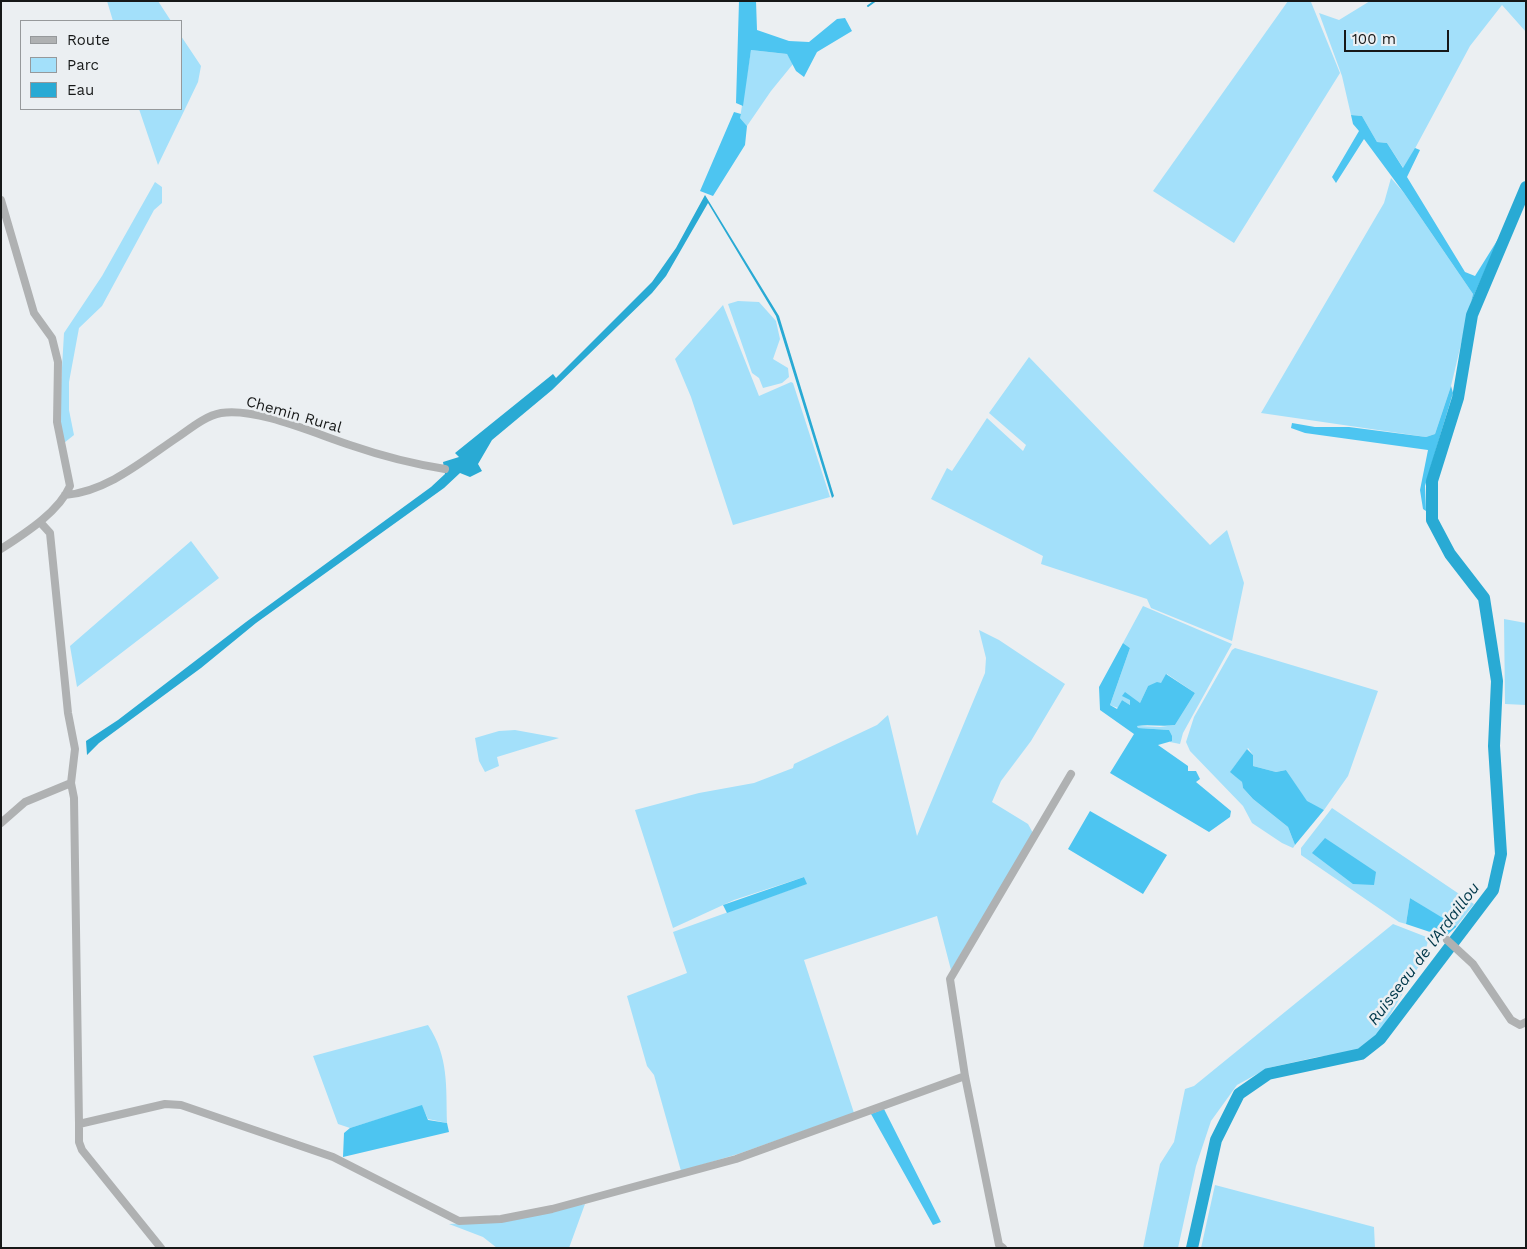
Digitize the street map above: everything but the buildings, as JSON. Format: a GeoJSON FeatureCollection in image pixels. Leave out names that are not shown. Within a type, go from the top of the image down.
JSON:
{"type":"FeatureCollection","features":[{"type":"Feature","properties":{"kind":"street"},"geometry":{"type":"LineString","coordinates":[[1,200],[34,313],[52,338],[58,362],[57,422],[70,481],[65,495],[40,522],[1,549]]}},
{"type":"Feature","properties":{"kind":"street","name":"Chemin Rural"},"geometry":{"type":"LineString","coordinates":[[65,495],[83,494],[116,477],[201,421],[220,414],[241,412],[301,428],[354,447],[445,468]]}},
{"type":"Feature","properties":{"kind":"street"},"geometry":{"type":"LineString","coordinates":[[40,522],[50,533],[68,713],[75,749],[72,783],[78,915],[79,1142],[82,1150],[161,1248]]}},
{"type":"Feature","properties":{"kind":"street"},"geometry":{"type":"LineString","coordinates":[[1003,1248],[999,1244],[965,1076],[950,979],[1070,774]]}},
{"type":"Feature","properties":{"kind":"street"},"geometry":{"type":"LineString","coordinates":[[1,823],[25,802],[72,783]]}},
{"type":"Feature","properties":{"kind":"street"},"geometry":{"type":"LineString","coordinates":[[1447,940],[1473,964],[1511,1020],[1520,1025],[1526,1022]]}},
{"type":"Feature","properties":{"kind":"street"},"geometry":{"type":"LineString","coordinates":[[79,1124],[164,1104],[181,1105],[333,1157],[459,1221],[501,1220],[552,1209],[736,1159],[965,1076]]}},
{"type":"Feature","properties":{"kind":"green space"},"geometry":{"type":"Polygon","coordinates":[[[107,1],[158,1],[170,20],[113,20],[107,1]]]}},
{"type":"Feature","properties":{"kind":"green space"},"geometry":{"type":"Polygon","coordinates":[[[1288,1],[1311,2],[1340,73],[1234,243],[1153,191],[1288,1]]]}},
{"type":"Feature","properties":{"kind":"green space"},"geometry":{"type":"Polygon","coordinates":[[[1370,1],[1526,1],[1526,32],[1502,5],[1470,46],[1404,169],[1387,143],[1377,142],[1362,116],[1351,115],[1342,76],[1319,13],[1339,20],[1370,1]]]}},
{"type":"Feature","properties":{"kind":"green space"},"geometry":{"type":"Polygon","coordinates":[[[182,38],[201,66],[198,82],[158,165],[139,110],[182,110],[182,38]]]}},
{"type":"Feature","properties":{"kind":"green space"},"geometry":{"type":"Polygon","coordinates":[[[751,50],[787,54],[793,64],[771,91],[747,126],[740,118],[751,50]]]}},
{"type":"Feature","properties":{"kind":"green space"},"geometry":{"type":"Polygon","coordinates":[[[1391,178],[1404,193],[1473,294],[1451,386],[1435,434],[1426,437],[1261,413],[1384,203],[1391,178]]]}},
{"type":"Feature","properties":{"kind":"green space"},"geometry":{"type":"Polygon","coordinates":[[[155,182],[162,187],[162,203],[154,210],[102,306],[79,328],[69,382],[69,410],[74,435],[64,443],[59,420],[64,333],[102,276],[155,182]]]}},
{"type":"Feature","properties":{"kind":"green space"},"geometry":{"type":"Polygon","coordinates":[[[738,301],[759,302],[776,321],[780,339],[773,359],[788,368],[789,377],[782,383],[763,388],[759,378],[752,373],[728,304],[738,301]]]}},
{"type":"Feature","properties":{"kind":"green space"},"geometry":{"type":"Polygon","coordinates":[[[723,305],[759,396],[791,382],[793,383],[830,497],[733,525],[691,397],[675,359],[723,305]]]}},
{"type":"Feature","properties":{"kind":"green space"},"geometry":{"type":"Polygon","coordinates":[[[1029,357],[1210,545],[1227,530],[1244,583],[1232,641],[1151,608],[1147,599],[1041,564],[1043,556],[931,499],[947,468],[952,471],[987,418],[1023,451],[1026,445],[989,413],[1029,357]]]}},
{"type":"Feature","properties":{"kind":"green space"},"geometry":{"type":"Polygon","coordinates":[[[191,541],[219,578],[77,687],[70,646],[191,541]]]}},
{"type":"Feature","properties":{"kind":"green space"},"geometry":{"type":"Polygon","coordinates":[[[1143,606],[1232,644],[1183,733],[1180,744],[1170,742],[1169,730],[1138,728],[1137,726],[1160,727],[1175,725],[1195,693],[1167,674],[1161,684],[1148,686],[1140,703],[1130,700],[1130,705],[1122,700],[1118,708],[1110,705],[1130,648],[1123,643],[1143,606]]]}},
{"type":"Feature","properties":{"kind":"green space"},"geometry":{"type":"Polygon","coordinates":[[[1504,619],[1526,623],[1526,705],[1505,704],[1504,619]]]}},
{"type":"Feature","properties":{"kind":"green space"},"geometry":{"type":"Polygon","coordinates":[[[979,630],[999,640],[1065,684],[1031,741],[1001,781],[992,802],[1028,824],[1033,833],[951,970],[937,916],[804,960],[854,1113],[738,1154],[681,1171],[654,1075],[647,1066],[627,996],[687,973],[673,932],[806,884],[804,877],[734,900],[673,928],[635,810],[699,793],[754,783],[793,768],[794,764],[877,725],[888,715],[917,836],[985,673],[986,658],[979,630]]]}},
{"type":"Feature","properties":{"kind":"green space"},"geometry":{"type":"Polygon","coordinates":[[[1235,648],[1378,691],[1348,776],[1324,810],[1307,802],[1286,770],[1276,772],[1253,766],[1253,755],[1248,748],[1231,771],[1242,782],[1243,788],[1253,799],[1288,827],[1295,845],[1293,848],[1252,823],[1243,806],[1190,751],[1186,742],[1194,717],[1232,650],[1235,648]]]}},
{"type":"Feature","properties":{"kind":"green space"},"geometry":{"type":"Polygon","coordinates":[[[515,730],[559,738],[497,757],[499,766],[485,772],[479,761],[475,738],[499,731],[515,730]]]}},
{"type":"Feature","properties":{"kind":"green space"},"geometry":{"type":"Polygon","coordinates":[[[1332,808],[1474,904],[1456,927],[1410,898],[1406,924],[1399,922],[1301,855],[1301,848],[1332,808]]]}},
{"type":"Feature","properties":{"kind":"green space"},"geometry":{"type":"Polygon","coordinates":[[[1393,924],[1429,938],[1423,959],[1377,1037],[1354,1052],[1317,1057],[1268,1068],[1237,1085],[1211,1121],[1196,1166],[1178,1248],[1143,1248],[1160,1164],[1174,1142],[1185,1089],[1194,1086],[1393,924]]]}},
{"type":"Feature","properties":{"kind":"green space"},"geometry":{"type":"Polygon","coordinates":[[[428,1025],[440,1049],[443,1061],[447,1123],[428,1119],[422,1106],[350,1128],[338,1124],[313,1056],[428,1025]]]}},
{"type":"Feature","properties":{"kind":"green space"},"geometry":{"type":"Polygon","coordinates":[[[1215,1185],[1374,1227],[1375,1248],[1201,1248],[1215,1185]]]}},
{"type":"Feature","properties":{"kind":"green space"},"geometry":{"type":"Polygon","coordinates":[[[585,1204],[569,1248],[497,1248],[483,1237],[449,1224],[506,1221],[585,1204]]]}},
{"type":"Feature","properties":{"kind":"shaded area"},"geometry":{"type":"Polygon","coordinates":[[[739,1],[756,1],[757,30],[789,41],[809,42],[837,19],[845,18],[852,31],[817,52],[804,77],[796,71],[787,54],[751,50],[743,106],[736,103],[739,1]]]}},
{"type":"Feature","properties":{"kind":"shaded area"},"geometry":{"type":"Polygon","coordinates":[[[734,112],[741,114],[740,118],[747,126],[745,145],[713,196],[700,191],[734,112]]]}},
{"type":"Feature","properties":{"kind":"shaded area"},"geometry":{"type":"Polygon","coordinates":[[[1351,115],[1362,116],[1377,142],[1387,143],[1403,168],[1415,148],[1420,150],[1407,177],[1465,272],[1475,276],[1500,236],[1471,302],[1473,294],[1404,193],[1364,139],[1336,183],[1332,177],[1359,131],[1353,124],[1351,115]]]}},
{"type":"Feature","properties":{"kind":"shaded area"},"geometry":{"type":"Polygon","coordinates":[[[1451,386],[1453,393],[1425,486],[1426,511],[1423,509],[1420,490],[1428,450],[1305,433],[1291,428],[1292,423],[1315,427],[1349,427],[1426,437],[1435,434],[1451,386]]]}},
{"type":"Feature","properties":{"kind":"shaded area"},"geometry":{"type":"Polygon","coordinates":[[[1123,643],[1130,648],[1110,705],[1117,709],[1122,700],[1130,705],[1130,700],[1122,696],[1125,692],[1140,703],[1148,686],[1157,682],[1161,683],[1166,674],[1195,693],[1175,725],[1137,726],[1138,728],[1169,730],[1172,741],[1158,745],[1188,766],[1188,771],[1196,771],[1200,779],[1196,782],[1231,811],[1230,817],[1209,832],[1110,773],[1134,734],[1100,710],[1099,687],[1123,643]]]}},
{"type":"Feature","properties":{"kind":"shaded area"},"geometry":{"type":"Polygon","coordinates":[[[1247,749],[1253,755],[1253,766],[1276,772],[1286,770],[1307,801],[1324,810],[1295,845],[1288,827],[1253,799],[1243,788],[1242,782],[1230,772],[1247,749]]]}},
{"type":"Feature","properties":{"kind":"shaded area"},"geometry":{"type":"Polygon","coordinates":[[[1090,811],[1167,855],[1143,894],[1068,849],[1090,811]]]}},
{"type":"Feature","properties":{"kind":"shaded area"},"geometry":{"type":"Polygon","coordinates":[[[1325,838],[1376,872],[1374,885],[1353,884],[1312,853],[1325,838]]]}},
{"type":"Feature","properties":{"kind":"shaded area"},"geometry":{"type":"Polygon","coordinates":[[[804,877],[807,884],[727,913],[723,905],[804,877]]]}},
{"type":"Feature","properties":{"kind":"shaded area"},"geometry":{"type":"Polygon","coordinates":[[[1410,898],[1456,927],[1445,937],[1406,924],[1410,898]]]}},
{"type":"Feature","properties":{"kind":"shaded area"},"geometry":{"type":"Polygon","coordinates":[[[422,1105],[428,1120],[447,1123],[449,1132],[343,1157],[344,1133],[350,1128],[422,1105]]]}},
{"type":"Feature","properties":{"kind":"shaded area"},"geometry":{"type":"Polygon","coordinates":[[[884,1109],[941,1222],[933,1225],[871,1114],[884,1109]]]}},
{"type":"Feature","properties":{"kind":"water"},"geometry":{"type":"Polygon","coordinates":[[[705,195],[779,316],[834,496],[832,498],[776,316],[708,203],[666,276],[652,293],[552,390],[492,440],[478,464],[482,471],[470,477],[460,473],[444,488],[256,623],[201,668],[99,743],[87,755],[86,741],[118,720],[246,622],[431,487],[445,474],[443,462],[459,457],[455,453],[553,374],[556,378],[652,282],[676,248],[705,195]]]}},
{"type":"Feature","properties":{"kind":"waterway"},"geometry":{"type":"LineString","coordinates":[[868,6],[875,1]]}},
{"type":"Feature","properties":{"kind":"waterway","name":"Ruisseau de l'Ardaillou"},"geometry":{"type":"LineString","coordinates":[[1192,1248],[1216,1140],[1239,1094],[1268,1074],[1361,1054],[1380,1039],[1493,890],[1501,854],[1494,746],[1497,681],[1484,598],[1450,554],[1432,520],[1432,481],[1458,398],[1472,315],[1526,187]]}}]}
